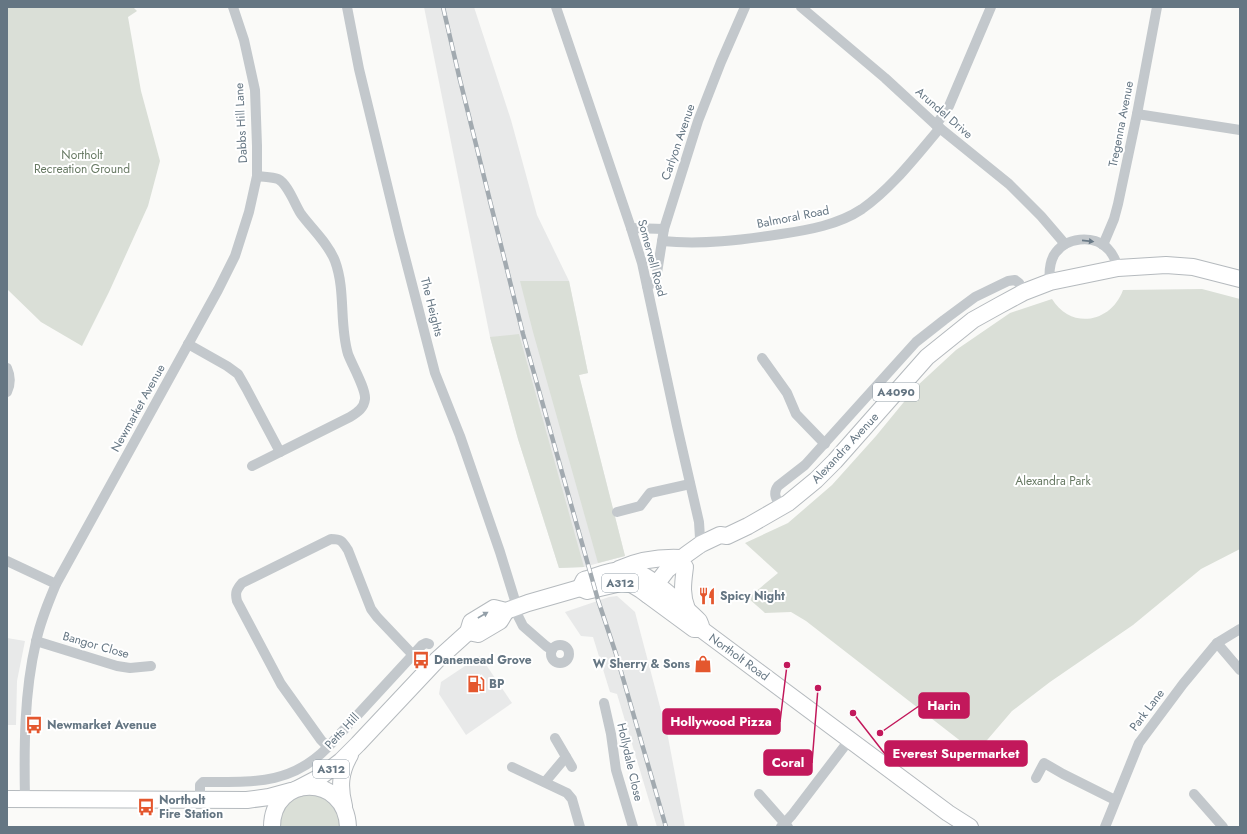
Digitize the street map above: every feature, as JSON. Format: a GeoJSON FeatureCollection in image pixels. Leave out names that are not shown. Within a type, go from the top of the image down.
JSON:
{"type":"FeatureCollection","features":[{"type":"Feature","properties":{"kind":"main road","name":"Alexandra Avenue"},"geometry":{"type":"LineString","coordinates":[[656,592],[667,570],[683,563],[711,543],[752,524],[788,503],[816,480],[835,461],[927,357],[973,320],[1024,292],[1050,282],[1118,268],[1166,265],[1193,267],[1240,279]]}},
{"type":"Feature","properties":{"kind":"main road"},"geometry":{"type":"LineString","coordinates":[[614,571],[639,561],[654,559],[683,563],[683,600],[687,609]]}},
{"type":"Feature","properties":{"kind":"main road","name":"Northolt Road"},"geometry":{"type":"LineString","coordinates":[[701,629],[699,621],[687,609],[656,592],[626,583],[610,585],[587,591],[580,588],[584,580],[614,571],[635,571],[646,576],[656,592],[694,629],[701,629],[948,813],[970,827]]}},
{"type":"Feature","properties":{"kind":"main road","name":"Petts Hill"},"geometry":{"type":"LineString","coordinates":[[7,800],[247,800],[269,797],[295,790],[328,772],[358,744],[437,660],[468,632],[471,622],[494,608],[512,609],[580,588]]}},
{"type":"Feature","properties":{"kind":"main road","name":"Petts Hill"},"geometry":{"type":"LineString","coordinates":[[347,820],[341,792],[341,777],[347,760],[358,744]]}},
{"type":"Feature","properties":{"kind":"main road"},"geometry":{"type":"LineString","coordinates":[[272,827],[274,811],[284,797],[295,790],[314,787],[328,791],[335,796],[347,820]]}},
{"type":"Feature","properties":{"kind":"main road","name":"Petts Hill"},"geometry":{"type":"LineString","coordinates":[[247,800],[254,802],[263,808],[272,827]]}},
{"type":"Feature","properties":{"kind":"street","name":"Dabbs Hill Lane"},"geometry":{"type":"LineString","coordinates":[[233,7],[244,40],[255,90],[257,176],[253,192]]}},
{"type":"Feature","properties":{"kind":"street","name":"The Heights"},"geometry":{"type":"LineString","coordinates":[[347,7],[359,69],[399,234],[435,373],[460,436],[500,552],[512,609],[523,626],[552,650]]}},
{"type":"Feature","properties":{"kind":"street","name":"Somervell Road"},"geometry":{"type":"LineString","coordinates":[[556,7],[632,228],[642,263],[699,522],[711,543]]}},
{"type":"Feature","properties":{"kind":"street","name":"Carlyon Avenue"},"geometry":{"type":"LineString","coordinates":[[647,286],[656,279],[664,229],[698,121],[720,62],[745,7]]}},
{"type":"Feature","properties":{"kind":"street","name":"Arundel Drive"},"geometry":{"type":"LineString","coordinates":[[801,7],[885,78],[938,126],[1009,184],[1041,216],[1065,244]]}},
{"type":"Feature","properties":{"kind":"street","name":"Balmoral Road"},"geometry":{"type":"LineString","coordinates":[[662,241],[693,243],[744,239],[807,230],[842,219],[861,209],[879,195],[899,175],[938,126],[949,106],[991,7]]}},
{"type":"Feature","properties":{"kind":"street","name":"Tregenna Avenue"},"geometry":{"type":"LineString","coordinates":[[1103,244],[1114,219],[1118,204],[1157,7]]}},
{"type":"Feature","properties":{"kind":"street"},"geometry":{"type":"LineString","coordinates":[[1137,114],[1240,130]]}},
{"type":"Feature","properties":{"kind":"street"},"geometry":{"type":"LineString","coordinates":[[252,466],[358,412],[363,407],[365,398],[362,386],[348,353],[341,284],[334,259],[326,245],[301,213],[283,183],[277,179],[257,176]]}},
{"type":"Feature","properties":{"kind":"street","name":"Newmarket Avenue"},"geometry":{"type":"LineString","coordinates":[[25,800],[27,693],[36,640],[45,612],[56,584],[218,290],[235,256],[244,230],[253,192]]}},
{"type":"Feature","properties":{"kind":"street"},"geometry":{"type":"LineString","coordinates":[[632,228],[664,229]]}},
{"type":"Feature","properties":{"kind":"street"},"geometry":{"type":"LineString","coordinates":[[1050,282],[1050,264],[1054,255],[1065,244],[1075,240],[1084,240],[1103,244],[1112,254],[1118,268]]}},
{"type":"Feature","properties":{"kind":"street"},"geometry":{"type":"LineString","coordinates":[[780,508],[774,495],[778,486],[805,465],[916,342],[976,297],[1008,281],[1015,280],[1019,283],[1024,292]]}},
{"type":"Feature","properties":{"kind":"street"},"geometry":{"type":"LineString","coordinates":[[188,344],[227,366],[238,374],[280,452]]}},
{"type":"Feature","properties":{"kind":"street"},"geometry":{"type":"LineString","coordinates":[[762,358],[784,387],[796,414],[825,444]]}},
{"type":"Feature","properties":{"kind":"street"},"geometry":{"type":"LineString","coordinates":[[7,368],[10,378],[10,386],[7,392]]}},
{"type":"Feature","properties":{"kind":"street"},"geometry":{"type":"LineString","coordinates":[[617,512],[640,506],[650,493],[690,484]]}},
{"type":"Feature","properties":{"kind":"street"},"geometry":{"type":"LineString","coordinates":[[328,747],[321,740],[281,684],[237,601],[235,594],[237,588],[242,583],[331,539],[337,539],[343,542],[348,550],[371,609],[412,656]]}},
{"type":"Feature","properties":{"kind":"street"},"geometry":{"type":"LineString","coordinates":[[7,561],[56,584]]}},
{"type":"Feature","properties":{"kind":"street","name":"Park Lane"},"geometry":{"type":"LineString","coordinates":[[1105,827],[1139,743],[1183,684],[1217,643],[1240,629]]}},
{"type":"Feature","properties":{"kind":"street","name":"Bangor Close"},"geometry":{"type":"LineString","coordinates":[[36,640],[117,666],[130,668],[151,666]]}},
{"type":"Feature","properties":{"kind":"street"},"geometry":{"type":"LineString","coordinates":[[1217,643],[1240,670]]}},
{"type":"Feature","properties":{"kind":"street","name":"Petts Hill"},"geometry":{"type":"LineString","coordinates":[[200,800],[200,785],[202,782],[268,780],[285,776],[308,764],[328,747],[424,644],[429,644]]}},
{"type":"Feature","properties":{"kind":"street","name":"Hollydale Close"},"geometry":{"type":"LineString","coordinates":[[604,703],[611,734],[616,770],[633,827]]}},
{"type":"Feature","properties":{"kind":"street"},"geometry":{"type":"LineString","coordinates":[[555,738],[572,767]]}},
{"type":"Feature","properties":{"kind":"street"},"geometry":{"type":"LineString","coordinates":[[759,794],[785,826],[850,740]]}},
{"type":"Feature","properties":{"kind":"street"},"geometry":{"type":"LineString","coordinates":[[545,782],[566,757]]}},
{"type":"Feature","properties":{"kind":"street"},"geometry":{"type":"LineString","coordinates":[[1036,778],[1044,763],[1115,800]]}},
{"type":"Feature","properties":{"kind":"street"},"geometry":{"type":"LineString","coordinates":[[512,767],[567,793],[572,799],[580,827]]}},
{"type":"Feature","properties":{"kind":"street"},"geometry":{"type":"LineString","coordinates":[[1194,794],[1223,827]]}},
{"type":"Feature","properties":{"kind":"shaded area"},"geometry":{"type":"Polygon","coordinates":[[[424,7],[474,7],[511,120],[537,215],[569,281],[588,373],[579,375],[625,556],[584,567],[559,568],[518,439],[490,337],[424,7]]]}},
{"type":"Feature","properties":{"kind":"shaded area"},"geometry":{"type":"Polygon","coordinates":[[[617,596],[635,612],[668,737],[685,827],[657,827],[617,694],[610,692],[593,637],[581,636],[565,612],[609,597],[617,596]]]}},
{"type":"Feature","properties":{"kind":"shaded area"},"geometry":{"type":"Polygon","coordinates":[[[7,638],[25,641],[17,681],[16,725],[7,725],[7,638]]]}},
{"type":"Feature","properties":{"kind":"shaded area"},"geometry":{"type":"Polygon","coordinates":[[[480,656],[512,703],[466,735],[439,694],[441,682],[480,656]]]}},
{"type":"Feature","properties":{"kind":"green space","name":"Northolt Recreation Ground"},"geometry":{"type":"Polygon","coordinates":[[[7,7],[133,7],[137,11],[128,17],[141,91],[160,161],[148,206],[109,292],[82,346],[41,322],[7,289],[7,7]]]}},
{"type":"Feature","properties":{"kind":"green space"},"geometry":{"type":"Polygon","coordinates":[[[520,281],[569,281],[588,373],[579,375],[625,556],[598,563],[520,281]]]}},
{"type":"Feature","properties":{"kind":"green space","name":"Alexandra Park"},"geometry":{"type":"Polygon","coordinates":[[[1202,289],[1240,299],[1240,549],[1201,569],[1133,625],[1050,682],[1012,711],[976,753],[806,621],[791,612],[765,613],[748,598],[778,573],[745,543],[788,523],[832,485],[876,436],[917,386],[956,350],[1010,313],[1052,299],[1060,309],[1069,315],[1080,318],[1090,318],[1100,316],[1110,310],[1123,290],[1202,289]]]}},
{"type":"Feature","properties":{"kind":"green space"},"geometry":{"type":"Polygon","coordinates":[[[519,334],[584,567],[559,568],[518,439],[490,337],[519,334]]]}},
{"type":"Feature","properties":{"kind":"green space"},"geometry":{"type":"Polygon","coordinates":[[[316,793],[336,807],[341,827],[279,827],[279,818],[292,798],[316,793]]]}},
{"type":"Feature","properties":{"kind":"railway"},"geometry":{"type":"LineString","coordinates":[[443,7],[523,334],[598,600],[616,654],[666,827]]}},
{"type":"Feature","properties":{"kind":"place","name":"Spicy Night"},"geometry":{"type":"Point","coordinates":[707,596]}},
{"type":"Feature","properties":{"kind":"place","name":"Danemead Grove"},"geometry":{"type":"Point","coordinates":[421,660]}},
{"type":"Feature","properties":{"kind":"place","name":"W Sherry & Sons"},"geometry":{"type":"Point","coordinates":[703,664]}},
{"type":"Feature","properties":{"kind":"place","name":"Hollywood Pizza"},"geometry":{"type":"Point","coordinates":[787,665]}},
{"type":"Feature","properties":{"kind":"place","name":"BP"},"geometry":{"type":"Point","coordinates":[476,684]}},
{"type":"Feature","properties":{"kind":"place","name":"Coral"},"geometry":{"type":"Point","coordinates":[818,688]}},
{"type":"Feature","properties":{"kind":"place","name":"Everest Supermarket"},"geometry":{"type":"Point","coordinates":[853,713]}},
{"type":"Feature","properties":{"kind":"place","name":"Newmarket Avenue"},"geometry":{"type":"Point","coordinates":[34,725]}},
{"type":"Feature","properties":{"kind":"place","name":"Harin"},"geometry":{"type":"Point","coordinates":[880,733]}},
{"type":"Feature","properties":{"kind":"place","name":"Northolt Fire Station"},"geometry":{"type":"Point","coordinates":[146,807]}}]}
